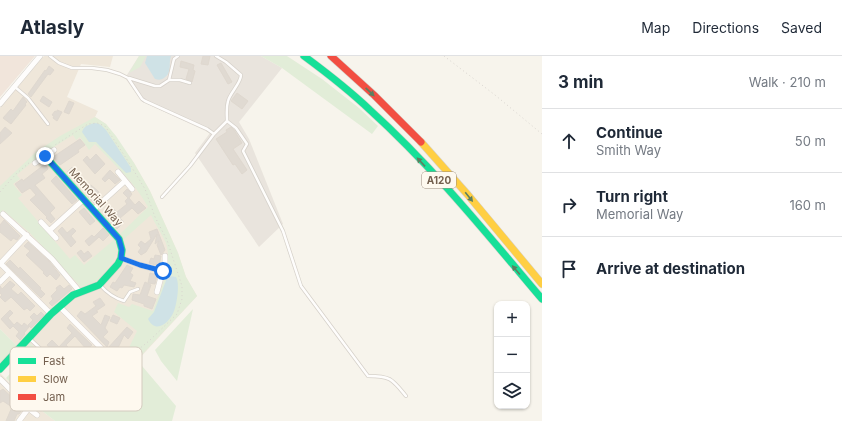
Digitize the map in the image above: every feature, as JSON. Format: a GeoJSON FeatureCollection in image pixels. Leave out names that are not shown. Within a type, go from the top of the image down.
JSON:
{"type":"FeatureCollection","features":[{"type":"Feature","properties":{"kind":"main road","name":"A120"},"geometry":{"type":"LineString","coordinates":[[296,56],[325,70]]}},
{"type":"Feature","properties":{"kind":"main road","name":"A120"},"geometry":{"type":"LineString","coordinates":[[304,56],[325,70],[365,104],[402,140],[438,179],[542,299]]}},
{"type":"Feature","properties":{"kind":"main road","name":"A120"},"geometry":{"type":"LineString","coordinates":[[330,56],[400,120],[437,160],[542,284]]}},
{"type":"Feature","properties":{"kind":"main road","name":"Memorial Way"},"geometry":{"type":"LineString","coordinates":[[45,156],[119,239],[122,250],[121,258]]}},
{"type":"Feature","properties":{"kind":"main road"},"geometry":{"type":"LineString","coordinates":[[21,347],[51,314],[73,295],[99,285],[118,264],[121,258]]}},
{"type":"Feature","properties":{"kind":"main road"},"geometry":{"type":"LineString","coordinates":[[0,369],[10,359]]}},
{"type":"Feature","properties":{"kind":"street"},"geometry":{"type":"LineString","coordinates":[[0,104],[40,56]]}},
{"type":"Feature","properties":{"kind":"street"},"geometry":{"type":"LineString","coordinates":[[35,161],[45,156],[53,149]]}},
{"type":"Feature","properties":{"kind":"street"},"geometry":{"type":"LineString","coordinates":[[118,172],[132,189]]}},
{"type":"Feature","properties":{"kind":"street"},"geometry":{"type":"LineString","coordinates":[[93,210],[125,180]]}},
{"type":"Feature","properties":{"kind":"street"},"geometry":{"type":"LineString","coordinates":[[50,230],[83,200]]}},
{"type":"Feature","properties":{"kind":"street"},"geometry":{"type":"LineString","coordinates":[[4,214],[52,259],[80,292]]}},
{"type":"Feature","properties":{"kind":"street"},"geometry":{"type":"LineString","coordinates":[[42,222],[56,238]]}},
{"type":"Feature","properties":{"kind":"street"},"geometry":{"type":"LineString","coordinates":[[28,235],[0,264],[51,314]]}},
{"type":"Feature","properties":{"kind":"street"},"geometry":{"type":"LineString","coordinates":[[157,292],[165,262],[165,256]]}},
{"type":"Feature","properties":{"kind":"street"},"geometry":{"type":"LineString","coordinates":[[121,258],[163,271]]}},
{"type":"Feature","properties":{"kind":"street"},"geometry":{"type":"LineString","coordinates":[[0,282],[9,273]]}},
{"type":"Feature","properties":{"kind":"street"},"geometry":{"type":"LineString","coordinates":[[60,307],[100,347]]}},
{"type":"Feature","properties":{"kind":"street"},"geometry":{"type":"LineString","coordinates":[[0,379],[10,390]]}},
{"type":"Feature","properties":{"kind":"street"},"geometry":{"type":"LineString","coordinates":[[19,421],[26,411]]}},
{"type":"Feature","properties":{"kind":"street"},"geometry":{"type":"LineString","coordinates":[[31,411],[37,415]]}},
{"type":"Feature","properties":{"kind":"lane"},"geometry":{"type":"LineString","coordinates":[[50,56],[59,63],[72,68],[107,70],[128,78],[157,86],[163,85],[169,80],[174,59],[178,56]]}},
{"type":"Feature","properties":{"kind":"lane"},"geometry":{"type":"LineString","coordinates":[[162,198],[190,166],[214,134],[227,121],[228,102],[232,92],[241,78],[241,75],[226,62],[216,56]]}},
{"type":"Feature","properties":{"kind":"lane"},"geometry":{"type":"LineString","coordinates":[[128,78],[142,99],[145,101],[207,129],[214,134]]}},
{"type":"Feature","properties":{"kind":"lane"},"geometry":{"type":"LineString","coordinates":[[169,80],[180,80],[190,83]]}},
{"type":"Feature","properties":{"kind":"lane"},"geometry":{"type":"LineString","coordinates":[[15,87],[28,98],[48,124]]}},
{"type":"Feature","properties":{"kind":"lane"},"geometry":{"type":"LineString","coordinates":[[227,121],[236,128],[247,144],[243,151],[283,231],[301,286],[368,376],[382,376],[393,380],[406,396]]}},
{"type":"Feature","properties":{"kind":"lane"},"geometry":{"type":"LineString","coordinates":[[99,285],[116,299],[124,301],[130,292],[138,289]]}},
{"type":"Feature","properties":{"kind":"lane"},"geometry":{"type":"LineString","coordinates":[[30,338],[39,347]]}},
{"type":"Feature","properties":{"kind":"path"},"geometry":{"type":"LineString","coordinates":[[444,56],[495,95],[542,134]]}},
{"type":"Feature","properties":{"kind":"path"},"geometry":{"type":"LineString","coordinates":[[53,149],[88,124],[97,122],[105,126],[145,189],[155,217],[167,240],[179,273],[182,286],[182,299],[177,314],[142,347]]}},
{"type":"Feature","properties":{"kind":"path"},"geometry":{"type":"LineString","coordinates":[[0,192],[16,174],[35,161]]}},
{"type":"Feature","properties":{"kind":"shaded area"},"geometry":{"type":"Polygon","coordinates":[[[0,56],[35,56],[0,97],[0,56]]]}},
{"type":"Feature","properties":{"kind":"shaded area"},"geometry":{"type":"Polygon","coordinates":[[[44,56],[113,56],[110,67],[81,64],[67,97],[98,111],[95,117],[106,124],[134,163],[150,191],[178,253],[186,277],[197,296],[142,355],[142,347],[18,347],[0,329],[0,108],[44,56]]]}},
{"type":"Feature","properties":{"kind":"shaded area"},"geometry":{"type":"Polygon","coordinates":[[[139,56],[261,56],[282,68],[239,122],[249,139],[283,224],[259,247],[195,153],[210,133],[143,102],[125,78],[139,56]]]}},
{"type":"Feature","properties":{"kind":"shaded area"},"geometry":{"type":"Polygon","coordinates":[[[147,56],[171,56],[167,76],[159,80],[155,79],[145,63],[147,56]]]}},
{"type":"Feature","properties":{"kind":"shaded area"},"geometry":{"type":"Polygon","coordinates":[[[94,123],[99,124],[106,130],[131,168],[131,172],[126,173],[96,142],[89,142],[82,132],[85,127],[94,123]]]}},
{"type":"Feature","properties":{"kind":"shaded area"},"geometry":{"type":"Polygon","coordinates":[[[170,276],[176,277],[178,284],[175,307],[172,315],[166,323],[155,326],[151,324],[148,319],[154,312],[167,278],[170,276]]]}},
{"type":"Feature","properties":{"kind":"shaded area"},"geometry":{"type":"Polygon","coordinates":[[[0,373],[10,383],[10,411],[42,411],[55,421],[0,421],[0,373]]]}},
{"type":"Feature","properties":{"kind":"shaded area"},"geometry":{"type":"Polygon","coordinates":[[[81,411],[91,411],[86,416],[81,411]]]}},
{"type":"Feature","properties":{"kind":"green space"},"geometry":{"type":"Polygon","coordinates":[[[139,56],[146,56],[140,67],[129,73],[139,56]]]}},
{"type":"Feature","properties":{"kind":"green space"},"geometry":{"type":"Polygon","coordinates":[[[261,56],[287,56],[322,79],[359,108],[378,126],[372,134],[282,68],[261,56]]]}},
{"type":"Feature","properties":{"kind":"green space"},"geometry":{"type":"Polygon","coordinates":[[[95,117],[106,124],[134,163],[150,191],[178,253],[186,277],[197,296],[142,355],[142,347],[129,347],[137,331],[114,312],[118,303],[129,307],[132,304],[153,311],[167,269],[168,252],[166,243],[151,215],[123,240],[120,234],[148,207],[131,182],[95,144],[89,150],[80,137],[76,140],[73,135],[30,164],[17,175],[20,179],[13,184],[22,195],[18,198],[70,259],[75,255],[84,265],[115,239],[117,250],[114,259],[102,276],[94,283],[81,287],[30,233],[3,210],[0,215],[0,186],[36,152],[60,136],[95,117]]]}},
{"type":"Feature","properties":{"kind":"green space"},"geometry":{"type":"Polygon","coordinates":[[[193,309],[177,381],[161,361],[155,350],[193,309]]]}},
{"type":"Feature","properties":{"kind":"green space"},"geometry":{"type":"Polygon","coordinates":[[[0,329],[17,346],[10,347],[10,354],[0,365],[0,329]]]}},
{"type":"Feature","properties":{"kind":"green space"},"geometry":{"type":"Polygon","coordinates":[[[30,343],[34,347],[26,347],[30,343]]]}},
{"type":"Feature","properties":{"kind":"green space"},"geometry":{"type":"Polygon","coordinates":[[[142,366],[176,406],[172,421],[55,421],[42,411],[142,411],[142,366]]]}},
{"type":"Feature","properties":{"kind":"green space"},"geometry":{"type":"Polygon","coordinates":[[[10,374],[10,382],[6,378],[10,374]]]}},
{"type":"Feature","properties":{"kind":"building"},"geometry":{"type":"Polygon","coordinates":[[[203,56],[210,56],[208,65],[201,64],[203,56]]]}},
{"type":"Feature","properties":{"kind":"building"},"geometry":{"type":"Polygon","coordinates":[[[181,61],[194,65],[193,70],[195,71],[192,82],[186,79],[189,69],[180,67],[181,61]]]}},
{"type":"Feature","properties":{"kind":"building"},"geometry":{"type":"Polygon","coordinates":[[[221,63],[232,82],[228,84],[217,65],[221,63]]]}},
{"type":"Feature","properties":{"kind":"building"},"geometry":{"type":"Polygon","coordinates":[[[49,66],[54,70],[50,75],[48,74],[31,97],[28,94],[49,66]]]}},
{"type":"Feature","properties":{"kind":"building"},"geometry":{"type":"Polygon","coordinates":[[[237,93],[248,101],[242,109],[231,101],[237,93]]]}},
{"type":"Feature","properties":{"kind":"building"},"geometry":{"type":"Polygon","coordinates":[[[43,96],[52,102],[49,107],[40,101],[43,96]]]}},
{"type":"Feature","properties":{"kind":"building"},"geometry":{"type":"Polygon","coordinates":[[[23,97],[27,102],[25,104],[26,105],[11,124],[3,118],[11,109],[13,111],[23,97]]]}},
{"type":"Feature","properties":{"kind":"building"},"geometry":{"type":"Polygon","coordinates":[[[69,101],[74,103],[69,114],[64,112],[69,101]]]}},
{"type":"Feature","properties":{"kind":"building"},"geometry":{"type":"Polygon","coordinates":[[[57,110],[62,112],[57,121],[52,115],[55,111],[57,112],[57,110]]]}},
{"type":"Feature","properties":{"kind":"building"},"geometry":{"type":"Polygon","coordinates":[[[5,127],[12,133],[0,144],[0,133],[5,127]]]}},
{"type":"Feature","properties":{"kind":"building"},"geometry":{"type":"Polygon","coordinates":[[[231,127],[242,143],[233,149],[247,170],[242,174],[235,164],[233,165],[216,139],[227,132],[226,130],[231,127]]]}},
{"type":"Feature","properties":{"kind":"building"},"geometry":{"type":"Polygon","coordinates":[[[80,139],[85,145],[78,150],[79,152],[60,165],[53,157],[80,139]]]}},
{"type":"Feature","properties":{"kind":"building"},"geometry":{"type":"Polygon","coordinates":[[[96,154],[105,164],[95,174],[83,160],[87,156],[90,160],[96,154]]]}},
{"type":"Feature","properties":{"kind":"building"},"geometry":{"type":"Polygon","coordinates":[[[45,164],[48,169],[42,174],[45,178],[35,185],[55,208],[50,213],[55,219],[51,223],[30,200],[36,195],[30,188],[22,193],[15,184],[22,179],[23,181],[45,164]]]}},
{"type":"Feature","properties":{"kind":"building"},"geometry":{"type":"Polygon","coordinates":[[[72,167],[75,171],[74,172],[89,186],[91,185],[99,192],[97,195],[100,199],[94,203],[86,194],[87,193],[67,172],[72,167]]]}},
{"type":"Feature","properties":{"kind":"building"},"geometry":{"type":"Polygon","coordinates":[[[110,170],[120,180],[115,184],[109,178],[105,182],[102,179],[110,170]]]}},
{"type":"Feature","properties":{"kind":"building"},"geometry":{"type":"Polygon","coordinates":[[[56,176],[77,200],[72,204],[51,181],[56,176]]]}},
{"type":"Feature","properties":{"kind":"building"},"geometry":{"type":"Polygon","coordinates":[[[127,189],[132,194],[129,198],[135,205],[139,201],[146,208],[138,214],[132,208],[120,218],[124,222],[117,229],[111,222],[116,218],[109,212],[113,208],[117,212],[127,204],[125,201],[128,198],[123,193],[127,189]]]}},
{"type":"Feature","properties":{"kind":"building"},"geometry":{"type":"Polygon","coordinates":[[[84,208],[95,221],[90,225],[79,212],[84,208]]]}},
{"type":"Feature","properties":{"kind":"building"},"geometry":{"type":"Polygon","coordinates":[[[4,220],[20,236],[17,240],[13,238],[11,241],[0,232],[0,225],[4,220]]]}},
{"type":"Feature","properties":{"kind":"building"},"geometry":{"type":"Polygon","coordinates":[[[62,227],[67,233],[73,228],[76,231],[71,236],[76,242],[71,247],[58,231],[62,227]]]}},
{"type":"Feature","properties":{"kind":"building"},"geometry":{"type":"Polygon","coordinates":[[[103,228],[109,235],[103,241],[99,237],[89,246],[85,241],[92,235],[94,237],[103,228]]]}},
{"type":"Feature","properties":{"kind":"building"},"geometry":{"type":"Polygon","coordinates":[[[157,229],[165,250],[161,255],[157,245],[159,241],[155,244],[157,234],[146,252],[141,255],[138,252],[141,248],[138,245],[141,241],[145,244],[151,239],[149,232],[157,229]]]}},
{"type":"Feature","properties":{"kind":"building"},"geometry":{"type":"Polygon","coordinates":[[[28,242],[49,261],[60,275],[56,280],[50,274],[47,277],[43,273],[44,272],[26,255],[30,251],[24,246],[28,242]]]}},
{"type":"Feature","properties":{"kind":"building"},"geometry":{"type":"Polygon","coordinates":[[[81,250],[84,254],[88,251],[92,256],[84,262],[77,253],[81,250]]]}},
{"type":"Feature","properties":{"kind":"building"},"geometry":{"type":"Polygon","coordinates":[[[155,255],[161,256],[159,266],[149,263],[151,258],[154,259],[155,255]]]}},
{"type":"Feature","properties":{"kind":"building"},"geometry":{"type":"Polygon","coordinates":[[[10,260],[19,269],[20,267],[41,288],[40,289],[45,294],[41,298],[6,264],[10,260]]]}},
{"type":"Feature","properties":{"kind":"building"},"geometry":{"type":"Polygon","coordinates":[[[127,265],[133,268],[130,273],[133,275],[130,281],[136,283],[134,287],[124,285],[117,291],[110,287],[113,282],[115,283],[127,265]]]}},
{"type":"Feature","properties":{"kind":"building"},"geometry":{"type":"Polygon","coordinates":[[[150,273],[157,275],[155,284],[148,283],[150,273]]]}},
{"type":"Feature","properties":{"kind":"building"},"geometry":{"type":"Polygon","coordinates":[[[10,281],[15,285],[11,289],[18,295],[21,292],[35,306],[30,311],[27,308],[24,310],[11,297],[5,302],[0,297],[2,295],[0,293],[0,286],[2,289],[10,281]]]}},
{"type":"Feature","properties":{"kind":"building"},"geometry":{"type":"Polygon","coordinates":[[[145,282],[151,285],[147,296],[156,299],[152,309],[144,306],[144,304],[132,300],[133,294],[140,295],[145,282]]]}},
{"type":"Feature","properties":{"kind":"building"},"geometry":{"type":"Polygon","coordinates":[[[60,285],[64,289],[69,285],[72,289],[52,306],[49,303],[53,299],[51,296],[60,285]]]}},
{"type":"Feature","properties":{"kind":"building"},"geometry":{"type":"Polygon","coordinates":[[[100,298],[105,305],[96,311],[98,312],[92,316],[101,325],[105,315],[110,317],[105,328],[108,332],[103,337],[109,342],[107,347],[77,316],[81,311],[85,314],[96,306],[93,302],[100,298]]]}},
{"type":"Feature","properties":{"kind":"building"},"geometry":{"type":"Polygon","coordinates":[[[10,310],[13,313],[8,318],[14,325],[17,322],[22,326],[24,323],[29,327],[20,340],[16,336],[19,332],[13,326],[10,329],[1,319],[10,310]]]}},
{"type":"Feature","properties":{"kind":"building"},"geometry":{"type":"Polygon","coordinates":[[[41,312],[44,315],[31,328],[28,325],[33,320],[30,317],[34,313],[37,316],[41,312]]]}},
{"type":"Feature","properties":{"kind":"building"},"geometry":{"type":"Polygon","coordinates":[[[113,315],[120,318],[117,324],[110,321],[113,315]]]}},
{"type":"Feature","properties":{"kind":"building"},"geometry":{"type":"Polygon","coordinates":[[[70,324],[92,345],[90,347],[84,347],[75,336],[66,345],[68,347],[59,347],[72,333],[67,328],[70,324]]]}},
{"type":"Feature","properties":{"kind":"building"},"geometry":{"type":"Polygon","coordinates":[[[127,327],[133,332],[128,339],[124,335],[118,347],[109,347],[127,327]]]}},
{"type":"Feature","properties":{"kind":"building"},"geometry":{"type":"Polygon","coordinates":[[[52,340],[59,347],[49,347],[47,345],[52,340]]]}},
{"type":"Feature","properties":{"kind":"building"},"geometry":{"type":"Polygon","coordinates":[[[3,389],[10,395],[10,406],[3,401],[0,403],[0,391],[3,389]]]}},
{"type":"Feature","properties":{"kind":"building"},"geometry":{"type":"Polygon","coordinates":[[[10,411],[21,411],[17,414],[14,421],[6,421],[10,411]]]}},
{"type":"Feature","properties":{"kind":"traffic: fast"},"geometry":{"type":"LineString","coordinates":[[304,56],[354,96],[416,154],[542,299]]}},
{"type":"Feature","properties":{"kind":"traffic: fast"},"geometry":{"type":"LineString","coordinates":[[20,347],[51,314],[73,295],[99,285],[118,264],[121,258],[122,250],[119,239],[45,156]]}},
{"type":"Feature","properties":{"kind":"traffic: fast"},"geometry":{"type":"LineString","coordinates":[[0,369],[10,358]]}},
{"type":"Feature","properties":{"kind":"traffic: slow"},"geometry":{"type":"LineString","coordinates":[[421,142],[468,195],[542,284]]}},
{"type":"Feature","properties":{"kind":"traffic: jam"},"geometry":{"type":"LineString","coordinates":[[331,56],[374,95],[421,142]]}},
{"type":"Feature","properties":{"kind":"route"},"geometry":{"type":"LineString","coordinates":[[45,156],[119,239],[122,250],[121,258],[163,271]]}}]}
